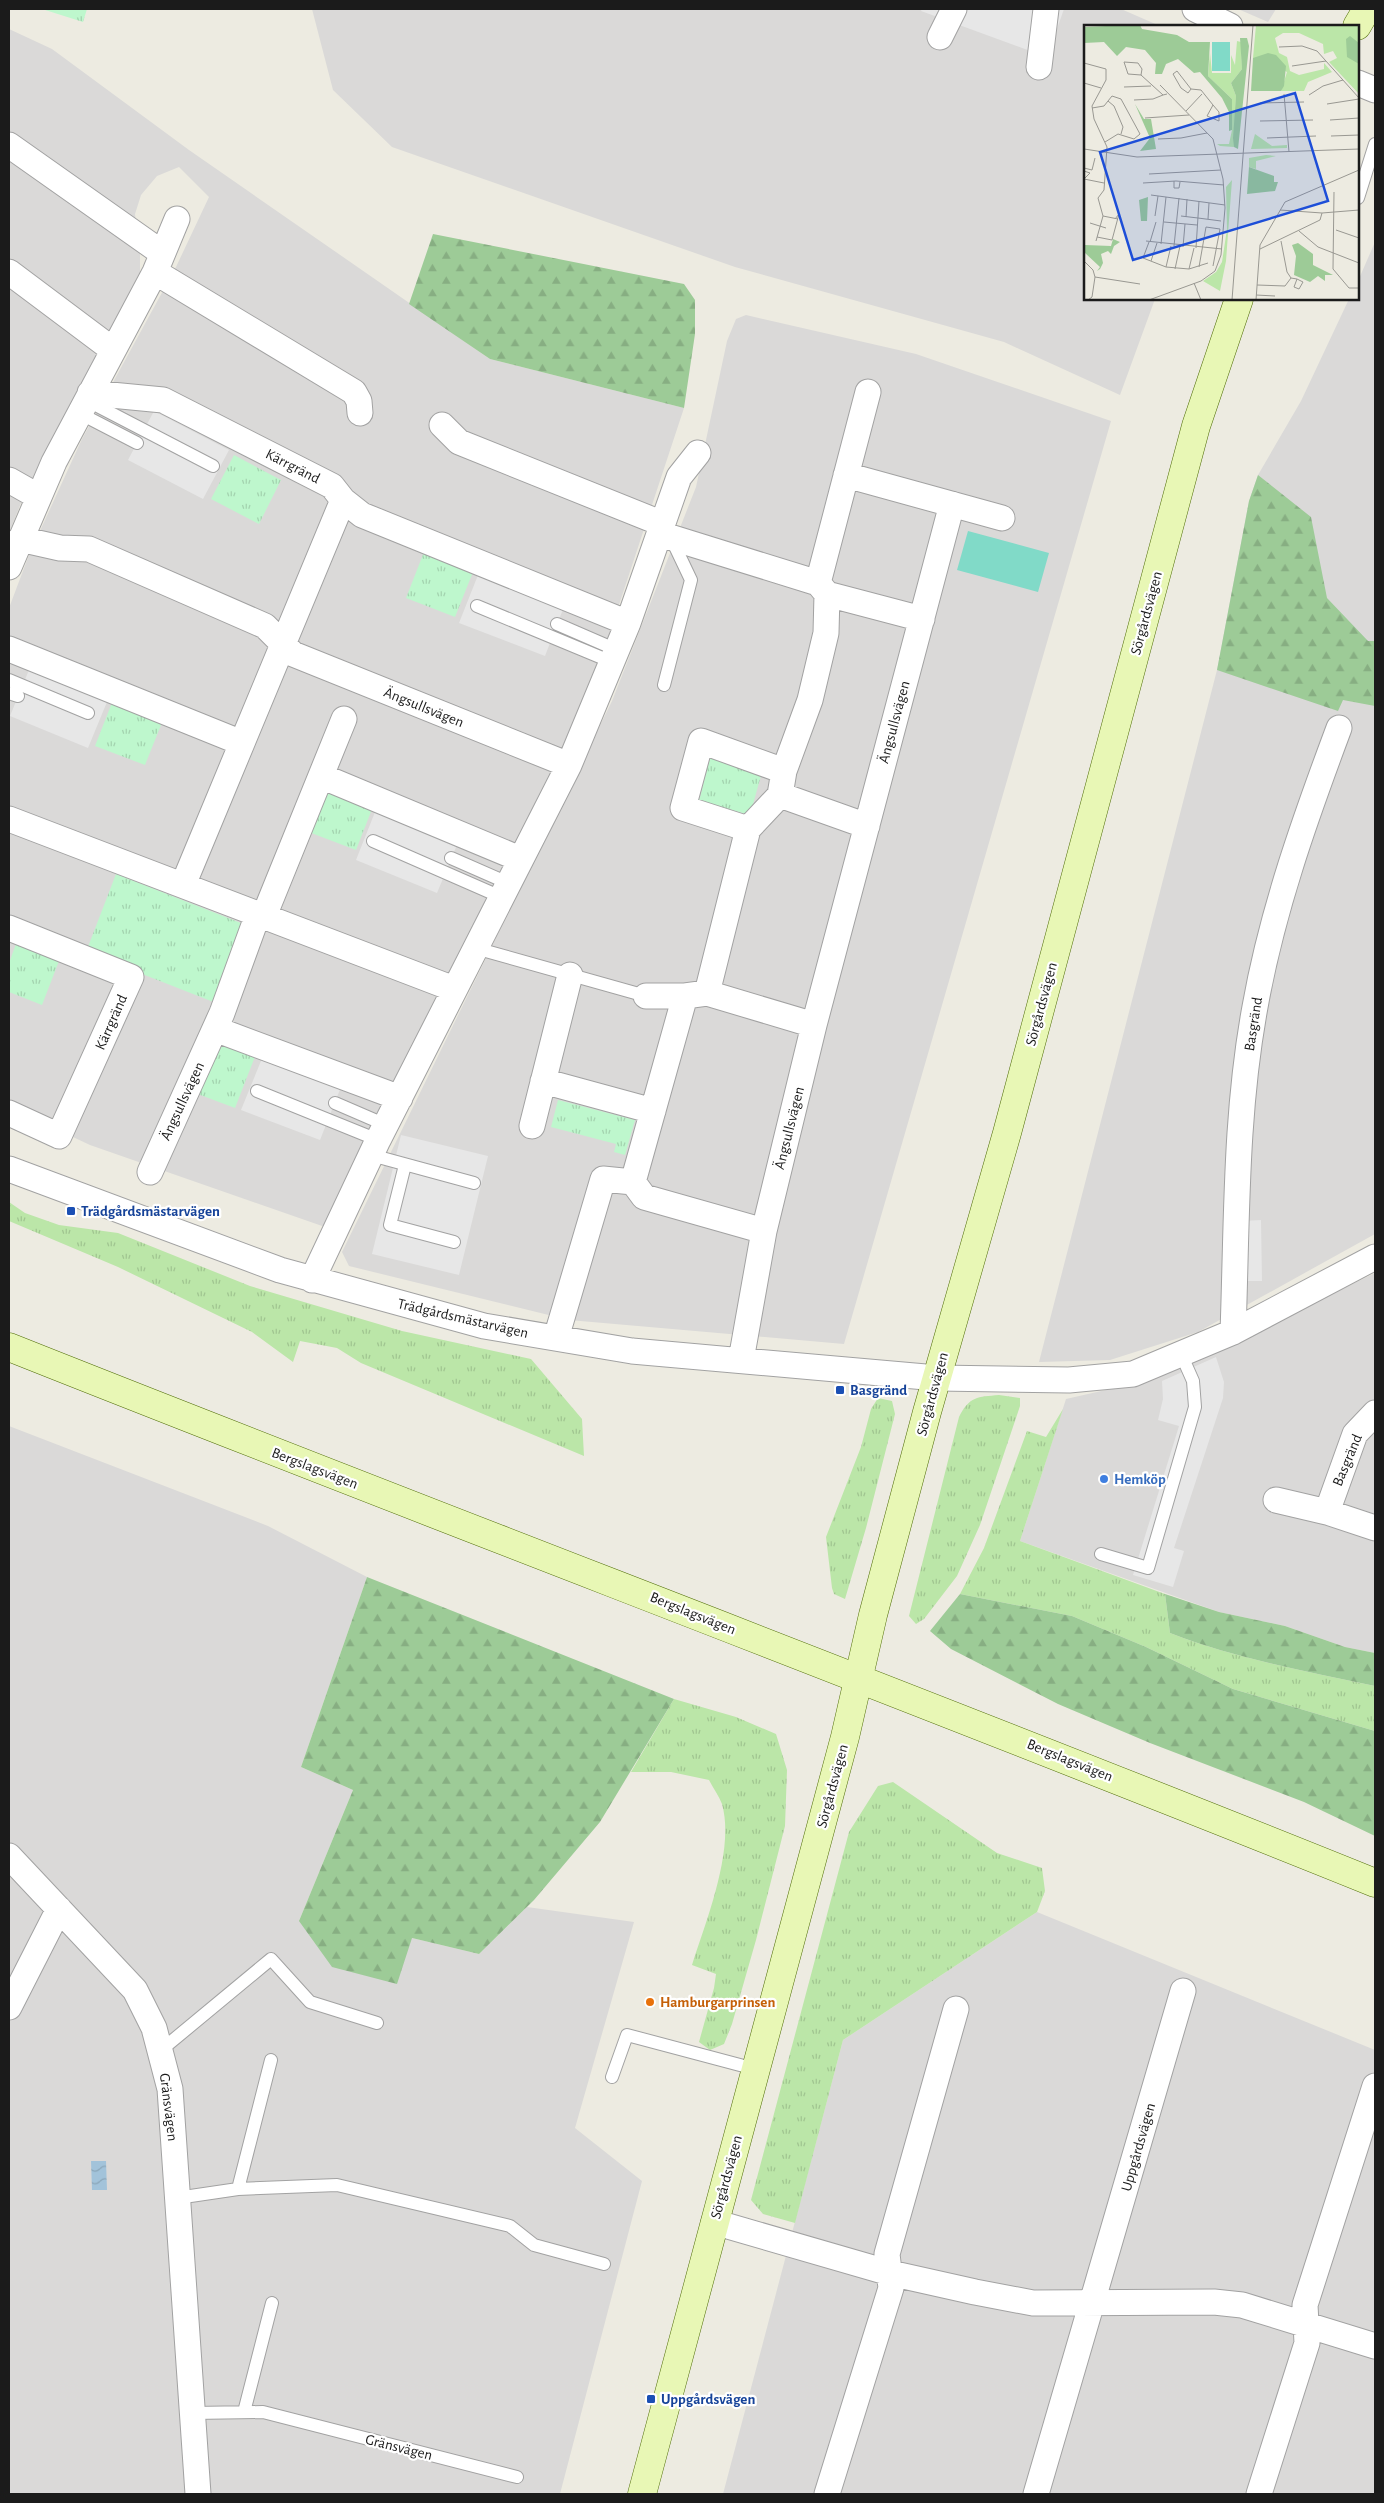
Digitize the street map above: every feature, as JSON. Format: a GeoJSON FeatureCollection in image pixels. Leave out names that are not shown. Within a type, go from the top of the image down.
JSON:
{"type":"FeatureCollection","features":[{"type":"Feature","properties":{"kind":"street"},"geometry":{"type":"LineString","coordinates":[[940,37],[954,9]]}},
{"type":"Feature","properties":{"kind":"street"},"geometry":{"type":"LineString","coordinates":[[1195,9],[1228,25]]}},
{"type":"Feature","properties":{"kind":"street"},"geometry":{"type":"LineString","coordinates":[[1358,25],[1367,9]]}},
{"type":"Feature","properties":{"kind":"street"},"geometry":{"type":"LineString","coordinates":[[1038,67],[1042,10]]}},
{"type":"Feature","properties":{"kind":"street"},"geometry":{"type":"LineString","coordinates":[[1359,83],[1375,90]]}},
{"type":"Feature","properties":{"kind":"street"},"geometry":{"type":"LineString","coordinates":[[9,145],[159,262],[354,392],[359,401],[360,413]]}},
{"type":"Feature","properties":{"kind":"street"},"geometry":{"type":"LineString","coordinates":[[9,567],[39,497],[85,402],[159,262],[177,219]]}},
{"type":"Feature","properties":{"kind":"street"},"geometry":{"type":"LineString","coordinates":[[9,272],[113,350]]}},
{"type":"Feature","properties":{"kind":"street","name":"Sörgårdsvägen"},"geometry":{"type":"LineString","coordinates":[[642,2494],[756,2069],[937,1378],[1007,1132],[1196,426],[1239,300]]}},
{"type":"Feature","properties":{"kind":"street"},"geometry":{"type":"LineString","coordinates":[[633,1182],[653,1111],[696,994],[748,829],[780,796],[784,771],[810,700],[826,633],[823,588],[846,475],[868,392]]}},
{"type":"Feature","properties":{"kind":"street","name":"Kärrgränd"},"geometry":{"type":"LineString","coordinates":[[85,402],[163,400],[332,486],[343,500]]}},
{"type":"Feature","properties":{"kind":"street"},"geometry":{"type":"LineString","coordinates":[[442,425],[459,442],[664,532],[823,588],[922,619]]}},
{"type":"Feature","properties":{"kind":"street"},"geometry":{"type":"LineString","coordinates":[[312,1280],[378,1140],[569,765],[664,532],[679,477],[698,453]]}},
{"type":"Feature","properties":{"kind":"street"},"geometry":{"type":"LineString","coordinates":[[846,475],[1002,518]]}},
{"type":"Feature","properties":{"kind":"street"},"geometry":{"type":"LineString","coordinates":[[9,480],[39,497]]}},
{"type":"Feature","properties":{"kind":"street"},"geometry":{"type":"LineString","coordinates":[[183,886],[343,500],[362,515],[628,622]]}},
{"type":"Feature","properties":{"kind":"street","name":"Ängsullsvägen"},"geometry":{"type":"LineString","coordinates":[[741,1360],[764,1231],[814,1025],[952,504]]}},
{"type":"Feature","properties":{"kind":"street"},"geometry":{"type":"LineString","coordinates":[[20,539],[60,548],[89,549],[265,626],[282,645]]}},
{"type":"Feature","properties":{"kind":"street","name":"Ängsullsvägen"},"geometry":{"type":"LineString","coordinates":[[282,645],[293,654],[569,765]]}},
{"type":"Feature","properties":{"kind":"street"},"geometry":{"type":"LineString","coordinates":[[9,649],[242,743]]}},
{"type":"Feature","properties":{"kind":"street","name":"Ängsullsvägen"},"geometry":{"type":"LineString","coordinates":[[150,1172],[215,1030],[344,718]]}},
{"type":"Feature","properties":{"kind":"street","name":"Basgränd"},"geometry":{"type":"LineString","coordinates":[[1233,1332],[1237,1156],[1254,1007],[1271,935],[1305,818],[1339,728]]}},
{"type":"Feature","properties":{"kind":"street"},"geometry":{"type":"LineString","coordinates":[[748,829],[682,808],[701,742],[784,771]]}},
{"type":"Feature","properties":{"kind":"street"},"geometry":{"type":"LineString","coordinates":[[321,776],[520,859]]}},
{"type":"Feature","properties":{"kind":"street"},"geometry":{"type":"LineString","coordinates":[[780,796],[867,826]]}},
{"type":"Feature","properties":{"kind":"street"},"geometry":{"type":"LineString","coordinates":[[9,819],[454,989]]}},
{"type":"Feature","properties":{"kind":"street","name":"Kärrgränd"},"geometry":{"type":"LineString","coordinates":[[9,928],[131,977],[59,1136],[9,1113]]}},
{"type":"Feature","properties":{"kind":"street"},"geometry":{"type":"LineString","coordinates":[[532,1126],[570,975]]}},
{"type":"Feature","properties":{"kind":"street"},"geometry":{"type":"LineString","coordinates":[[646,996],[696,994],[814,1025]]}},
{"type":"Feature","properties":{"kind":"street"},"geometry":{"type":"LineString","coordinates":[[215,1030],[400,1098]]}},
{"type":"Feature","properties":{"kind":"street"},"geometry":{"type":"LineString","coordinates":[[543,1081],[653,1111]]}},
{"type":"Feature","properties":{"kind":"street","name":"Trädgårdsmästarvägen"},"geometry":{"type":"LineString","coordinates":[[9,1169],[312,1280],[484,1326],[632,1350],[937,1378]]}},
{"type":"Feature","properties":{"kind":"street"},"geometry":{"type":"LineString","coordinates":[[556,1338],[603,1179],[633,1182],[644,1196],[764,1231]]}},
{"type":"Feature","properties":{"kind":"street"},"geometry":{"type":"LineString","coordinates":[[937,1378],[1069,1380],[1133,1374],[1233,1332],[1375,1257]]}},
{"type":"Feature","properties":{"kind":"street","name":"Bergslagsvägen"},"geometry":{"type":"LineString","coordinates":[[9,1347],[859,1678],[1375,1883]]}},
{"type":"Feature","properties":{"kind":"street","name":"Basgränd"},"geometry":{"type":"LineString","coordinates":[[1327,1512],[1355,1434],[1375,1413]]}},
{"type":"Feature","properties":{"kind":"street"},"geometry":{"type":"LineString","coordinates":[[1276,1500],[1327,1512],[1375,1528]]}},
{"type":"Feature","properties":{"kind":"street","name":"Gränsvägen"},"geometry":{"type":"LineString","coordinates":[[9,1856],[135,1990],[154,2028],[170,2089],[198,2494]]}},
{"type":"Feature","properties":{"kind":"street"},"geometry":{"type":"LineString","coordinates":[[9,2008],[59,1909]]}},
{"type":"Feature","properties":{"kind":"street","name":"Uppgårdsvägen"},"geometry":{"type":"LineString","coordinates":[[1036,2494],[1183,1990]]}},
{"type":"Feature","properties":{"kind":"street"},"geometry":{"type":"LineString","coordinates":[[827,2494],[891,2288],[887,2254],[956,2009]]}},
{"type":"Feature","properties":{"kind":"street"},"geometry":{"type":"LineString","coordinates":[[1259,2494],[1307,2342],[1304,2305],[1375,2086]]}},
{"type":"Feature","properties":{"kind":"street"},"geometry":{"type":"LineString","coordinates":[[714,2222],[890,2273],[975,2292],[1033,2302],[1233,2304],[1375,2346]]}},
{"type":"Feature","properties":{"kind":"lane"},"geometry":{"type":"LineString","coordinates":[[1359,195],[1375,144]]}},
{"type":"Feature","properties":{"kind":"lane"},"geometry":{"type":"LineString","coordinates":[[85,402],[144,430],[212,466]]}},
{"type":"Feature","properties":{"kind":"lane"},"geometry":{"type":"LineString","coordinates":[[85,402],[137,443]]}},
{"type":"Feature","properties":{"kind":"lane"},"geometry":{"type":"LineString","coordinates":[[664,532],[691,580],[664,685]]}},
{"type":"Feature","properties":{"kind":"lane"},"geometry":{"type":"LineString","coordinates":[[477,606],[552,637],[615,656]]}},
{"type":"Feature","properties":{"kind":"lane"},"geometry":{"type":"LineString","coordinates":[[557,624],[615,656]]}},
{"type":"Feature","properties":{"kind":"lane"},"geometry":{"type":"LineString","coordinates":[[9,680],[16,691],[88,713]]}},
{"type":"Feature","properties":{"kind":"lane"},"geometry":{"type":"LineString","coordinates":[[373,841],[446,871],[505,890]]}},
{"type":"Feature","properties":{"kind":"lane"},"geometry":{"type":"LineString","coordinates":[[451,858],[505,890]]}},
{"type":"Feature","properties":{"kind":"lane"},"geometry":{"type":"LineString","coordinates":[[475,948],[646,996]]}},
{"type":"Feature","properties":{"kind":"lane"},"geometry":{"type":"LineString","coordinates":[[257,1091],[378,1140]]}},
{"type":"Feature","properties":{"kind":"lane"},"geometry":{"type":"LineString","coordinates":[[334,1103],[405,1165],[474,1182]]}},
{"type":"Feature","properties":{"kind":"lane"},"geometry":{"type":"LineString","coordinates":[[405,1165],[390,1224],[454,1242]]}},
{"type":"Feature","properties":{"kind":"lane"},"geometry":{"type":"LineString","coordinates":[[1101,1554],[1148,1568],[1196,1407],[1193,1381],[1181,1354]]}},
{"type":"Feature","properties":{"kind":"lane"},"geometry":{"type":"LineString","coordinates":[[160,2051],[271,1959],[310,2002],[377,2023]]}},
{"type":"Feature","properties":{"kind":"lane"},"geometry":{"type":"LineString","coordinates":[[612,2077],[627,2035],[756,2069]]}},
{"type":"Feature","properties":{"kind":"lane"},"geometry":{"type":"LineString","coordinates":[[238,2189],[272,2060]]}},
{"type":"Feature","properties":{"kind":"lane"},"geometry":{"type":"LineString","coordinates":[[178,2198],[238,2189],[337,2186],[510,2226],[534,2245],[604,2264]]}},
{"type":"Feature","properties":{"kind":"lane"},"geometry":{"type":"LineString","coordinates":[[244,2412],[272,2303]]}},
{"type":"Feature","properties":{"kind":"lane","name":"Gränsvägen"},"geometry":{"type":"LineString","coordinates":[[193,2413],[263,2412],[517,2477]]}},
{"type":"Feature","properties":{"kind":"shaded area"},"geometry":{"type":"Polygon","coordinates":[[[312,9],[1121,9],[1158,25],[1084,25],[1084,300],[1155,300],[1120,395],[1004,342],[735,267],[392,147],[333,90],[312,9]]]}},
{"type":"Feature","properties":{"kind":"shaded area"},"geometry":{"type":"Polygon","coordinates":[[[922,9],[1064,9],[1047,57],[921,11],[922,9]]]}},
{"type":"Feature","properties":{"kind":"shaded area"},"geometry":{"type":"Polygon","coordinates":[[[1238,9],[1276,9],[1268,22],[1238,9]]]}},
{"type":"Feature","properties":{"kind":"shaded area"},"geometry":{"type":"Polygon","coordinates":[[[9,29],[52,49],[189,150],[490,359],[684,408],[578,729],[325,1227],[90,1145],[9,1107],[9,608],[29,555],[82,439],[176,267],[209,197],[179,167],[157,176],[141,195],[135,214],[140,252],[140,279],[23,498],[9,533],[9,29]]]}},
{"type":"Feature","properties":{"kind":"shaded area"},"geometry":{"type":"Polygon","coordinates":[[[1375,242],[1375,1234],[1198,1332],[1110,1360],[1039,1362],[1217,670],[1249,501],[1258,475],[1301,401],[1349,300],[1359,300],[1359,279],[1375,242]]]}},
{"type":"Feature","properties":{"kind":"shaded area"},"geometry":{"type":"Polygon","coordinates":[[[746,315],[916,354],[1111,421],[844,1344],[569,1320],[349,1266],[342,1252],[612,701],[696,487],[727,341],[736,319],[746,315]]]}},
{"type":"Feature","properties":{"kind":"shaded area"},"geometry":{"type":"Polygon","coordinates":[[[154,411],[229,450],[203,499],[128,460],[154,411]]]}},
{"type":"Feature","properties":{"kind":"shaded area"},"geometry":{"type":"Polygon","coordinates":[[[968,531],[1049,553],[1038,592],[957,570],[968,531]]]}},
{"type":"Feature","properties":{"kind":"shaded area"},"geometry":{"type":"Polygon","coordinates":[[[480,570],[565,604],[545,656],[459,623],[480,570]]]}},
{"type":"Feature","properties":{"kind":"shaded area"},"geometry":{"type":"Polygon","coordinates":[[[31,665],[109,697],[88,748],[10,716],[31,665]]]}},
{"type":"Feature","properties":{"kind":"shaded area"},"geometry":{"type":"Polygon","coordinates":[[[377,807],[459,840],[437,893],[356,860],[377,807]]]}},
{"type":"Feature","properties":{"kind":"shaded area"},"geometry":{"type":"Polygon","coordinates":[[[263,1056],[341,1087],[320,1140],[241,1110],[263,1056]]]}},
{"type":"Feature","properties":{"kind":"shaded area"},"geometry":{"type":"Polygon","coordinates":[[[401,1135],[488,1156],[459,1275],[372,1254],[401,1135]]]}},
{"type":"Feature","properties":{"kind":"shaded area"},"geometry":{"type":"Polygon","coordinates":[[[1261,1220],[1262,1281],[1244,1281],[1242,1221],[1261,1220]]]}},
{"type":"Feature","properties":{"kind":"shaded area"},"geometry":{"type":"Polygon","coordinates":[[[1375,1273],[1375,1653],[1345,1647],[1285,1626],[1219,1612],[1020,1541],[1066,1399],[1141,1382],[1214,1352],[1375,1273]]]}},
{"type":"Feature","properties":{"kind":"shaded area"},"geometry":{"type":"Polygon","coordinates":[[[1216,1357],[1224,1382],[1223,1398],[1174,1548],[1184,1551],[1173,1587],[1133,1575],[1179,1426],[1158,1420],[1163,1399],[1162,1381],[1216,1357]]]}},
{"type":"Feature","properties":{"kind":"shaded area"},"geometry":{"type":"Polygon","coordinates":[[[9,1426],[268,1526],[367,1577],[301,1767],[353,1790],[299,1921],[412,1938],[479,1954],[527,1907],[634,1922],[575,2128],[642,2181],[560,2494],[9,2494],[9,1426]]]}},
{"type":"Feature","properties":{"kind":"shaded area"},"geometry":{"type":"Polygon","coordinates":[[[1037,1912],[1375,2050],[1375,2494],[723,2494],[843,2040],[1037,1912]]]}},
{"type":"Feature","properties":{"kind":"green space"},"geometry":{"type":"Polygon","coordinates":[[[42,9],[87,9],[83,22],[42,9]]]}},
{"type":"Feature","properties":{"kind":"green space"},"geometry":{"type":"Polygon","coordinates":[[[433,234],[684,284],[695,300],[695,334],[684,408],[490,359],[409,304],[433,234]]]}},
{"type":"Feature","properties":{"kind":"green space"},"geometry":{"type":"Polygon","coordinates":[[[234,455],[281,480],[259,524],[211,499],[234,455]]]}},
{"type":"Feature","properties":{"kind":"green space"},"geometry":{"type":"Polygon","coordinates":[[[1258,475],[1311,517],[1327,598],[1368,641],[1375,641],[1375,706],[1343,700],[1338,711],[1217,670],[1249,501],[1258,475]]]}},
{"type":"Feature","properties":{"kind":"green space"},"geometry":{"type":"Polygon","coordinates":[[[424,552],[473,572],[455,617],[406,598],[424,552]]]}},
{"type":"Feature","properties":{"kind":"green space"},"geometry":{"type":"Polygon","coordinates":[[[113,700],[163,720],[145,765],[95,746],[113,700]]]}},
{"type":"Feature","properties":{"kind":"green space"},"geometry":{"type":"Polygon","coordinates":[[[710,758],[762,772],[750,815],[699,801],[710,758]]]}},
{"type":"Feature","properties":{"kind":"green space"},"geometry":{"type":"Polygon","coordinates":[[[324,785],[374,804],[356,850],[306,831],[324,785]]]}},
{"type":"Feature","properties":{"kind":"green space"},"geometry":{"type":"Polygon","coordinates":[[[116,874],[246,925],[216,1003],[86,952],[116,874]]]}},
{"type":"Feature","properties":{"kind":"green space"},"geometry":{"type":"Polygon","coordinates":[[[16,944],[59,961],[42,1005],[9,992],[9,963],[16,944]]]}},
{"type":"Feature","properties":{"kind":"green space"},"geometry":{"type":"Polygon","coordinates":[[[216,1039],[256,1054],[235,1108],[195,1093],[216,1039]]]}},
{"type":"Feature","properties":{"kind":"green space"},"geometry":{"type":"Polygon","coordinates":[[[558,1100],[635,1120],[625,1155],[614,1152],[616,1144],[551,1127],[558,1100]]]}},
{"type":"Feature","properties":{"kind":"green space"},"geometry":{"type":"Polygon","coordinates":[[[9,1202],[25,1213],[59,1225],[118,1233],[250,1286],[402,1331],[531,1359],[582,1419],[584,1456],[361,1363],[337,1348],[300,1341],[293,1362],[252,1332],[118,1267],[9,1221],[9,1202]]]}},
{"type":"Feature","properties":{"kind":"green space"},"geometry":{"type":"Polygon","coordinates":[[[999,1395],[1020,1398],[1020,1406],[980,1525],[957,1576],[924,1619],[916,1624],[909,1616],[959,1417],[971,1401],[980,1397],[999,1395]]]}},
{"type":"Feature","properties":{"kind":"green space"},"geometry":{"type":"Polygon","coordinates":[[[878,1398],[892,1401],[895,1414],[866,1528],[845,1599],[834,1594],[832,1588],[826,1537],[861,1447],[871,1409],[878,1398]]]}},
{"type":"Feature","properties":{"kind":"green space"},"geometry":{"type":"Polygon","coordinates":[[[1063,1409],[1020,1541],[1165,1594],[1170,1633],[1246,1657],[1375,1686],[1375,1731],[1233,1689],[1146,1647],[1072,1616],[960,1594],[984,1548],[1027,1431],[1046,1437],[1063,1409]]]}},
{"type":"Feature","properties":{"kind":"green space"},"geometry":{"type":"Polygon","coordinates":[[[367,1577],[674,1699],[600,1822],[534,1900],[479,1954],[412,1938],[397,1984],[332,1967],[299,1921],[353,1790],[301,1767],[367,1577]]]}},
{"type":"Feature","properties":{"kind":"green space"},"geometry":{"type":"Polygon","coordinates":[[[960,1594],[1072,1616],[1146,1647],[1233,1689],[1375,1731],[1375,1836],[1304,1802],[1150,1743],[1058,1704],[951,1649],[930,1631],[960,1594]]]}},
{"type":"Feature","properties":{"kind":"green space"},"geometry":{"type":"Polygon","coordinates":[[[1165,1594],[1219,1612],[1285,1626],[1345,1647],[1375,1653],[1375,1686],[1246,1657],[1170,1633],[1165,1594]]]}},
{"type":"Feature","properties":{"kind":"green space"},"geometry":{"type":"Polygon","coordinates":[[[674,1699],[736,1717],[776,1734],[787,1770],[785,1826],[756,1940],[732,2024],[724,2044],[710,2050],[699,2042],[716,1974],[692,1965],[711,1907],[722,1864],[725,1822],[722,1804],[709,1780],[671,1772],[631,1772],[674,1699]]]}},
{"type":"Feature","properties":{"kind":"green space"},"geometry":{"type":"Polygon","coordinates":[[[893,1782],[997,1853],[1042,1868],[1045,1891],[1037,1912],[843,2040],[795,2223],[763,2214],[751,2200],[849,1832],[878,1786],[893,1782]]]}},
{"type":"Feature","properties":{"kind":"water"},"geometry":{"type":"Polygon","coordinates":[[[91,2161],[106,2161],[107,2190],[92,2190],[91,2161]]]}},
{"type":"Feature","properties":{"kind":"place","name":"Trädgårdsmästarvägen"},"geometry":{"type":"Point","coordinates":[71,1211]}},
{"type":"Feature","properties":{"kind":"place","name":"Basgränd"},"geometry":{"type":"Point","coordinates":[840,1390]}},
{"type":"Feature","properties":{"kind":"place","name":"Hemköp"},"geometry":{"type":"Point","coordinates":[1104,1479]}},
{"type":"Feature","properties":{"kind":"place","name":"Hamburgarprinsen"},"geometry":{"type":"Point","coordinates":[650,2002]}},
{"type":"Feature","properties":{"kind":"place","name":"Uppgårdsvägen"},"geometry":{"type":"Point","coordinates":[651,2399]}}]}
